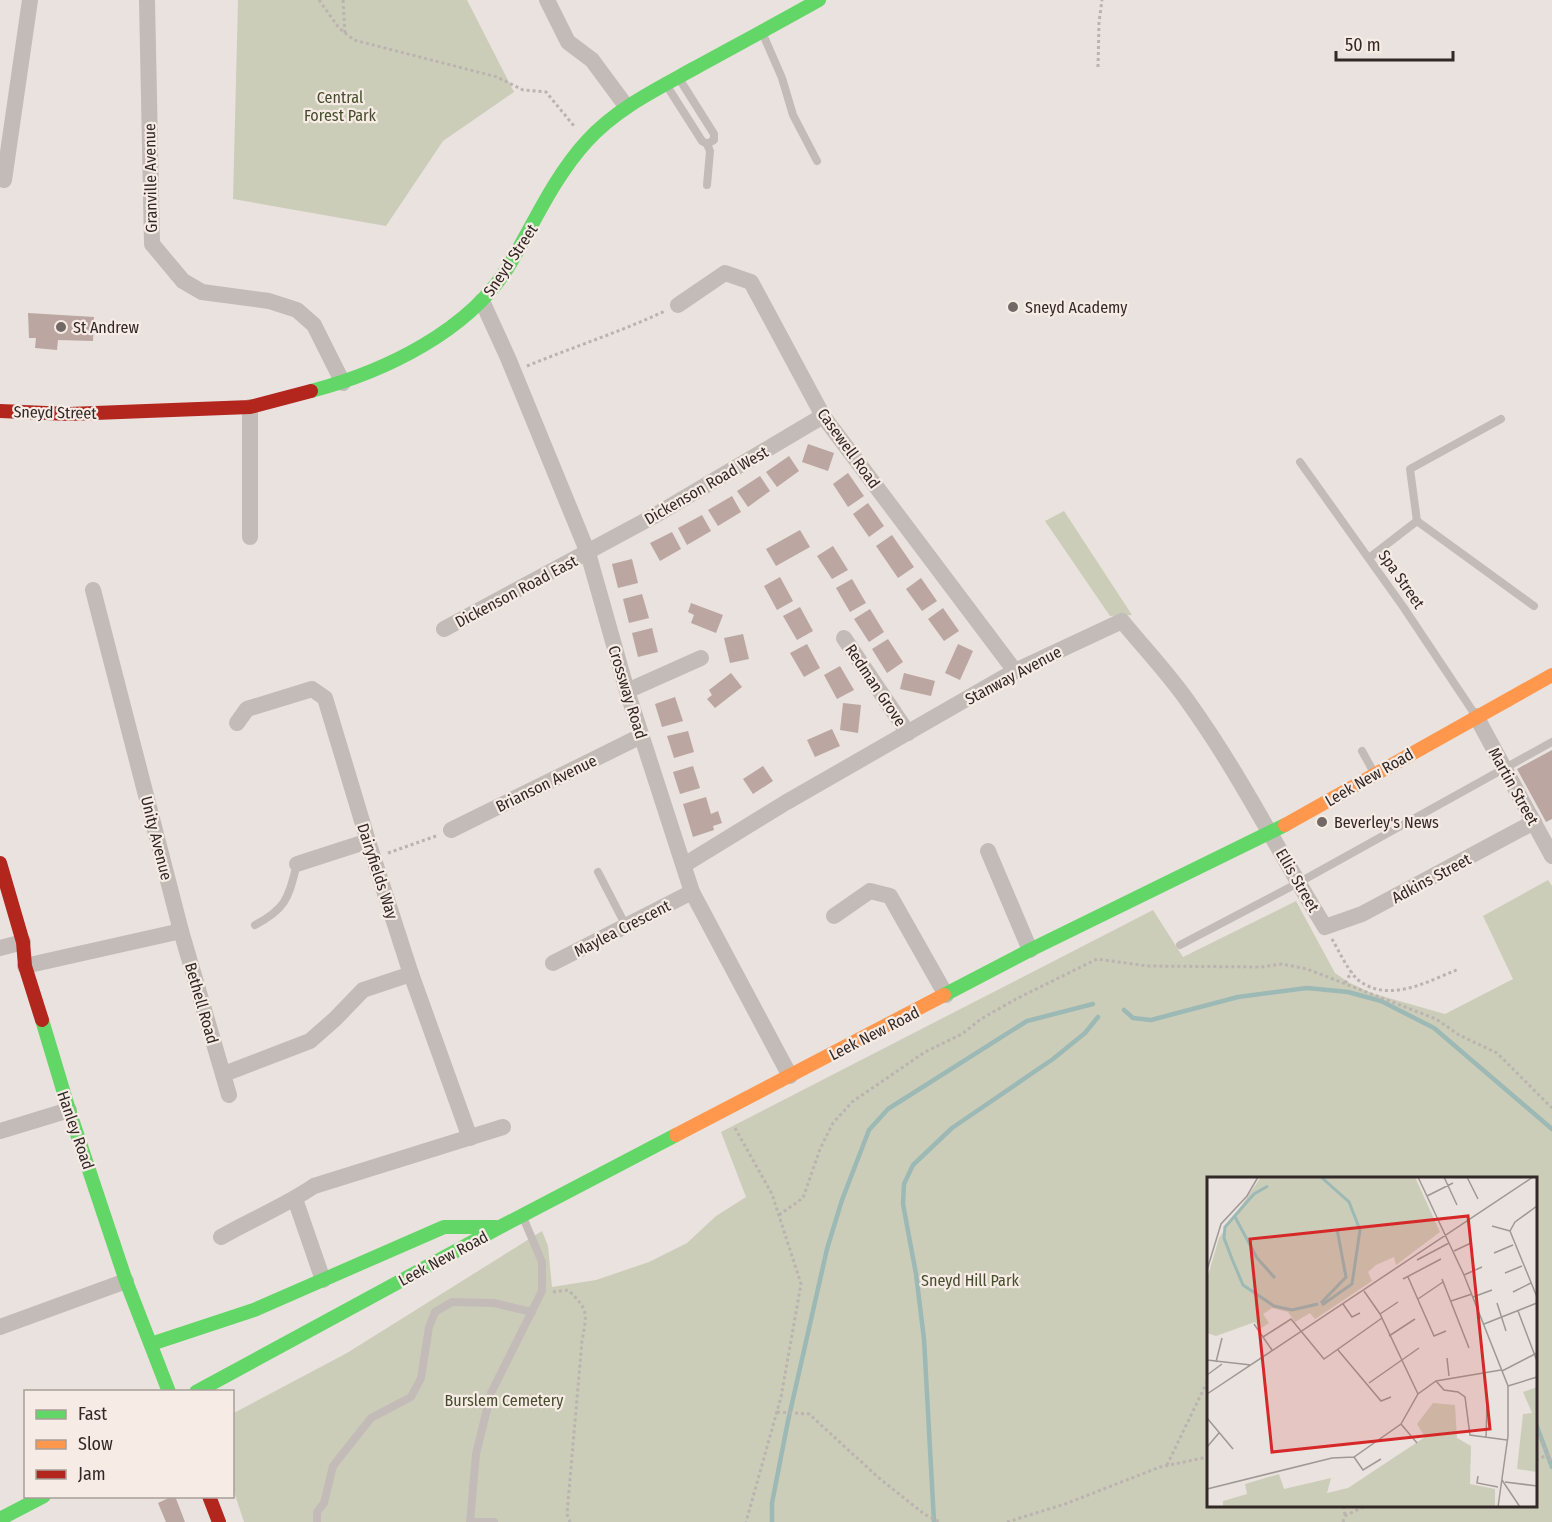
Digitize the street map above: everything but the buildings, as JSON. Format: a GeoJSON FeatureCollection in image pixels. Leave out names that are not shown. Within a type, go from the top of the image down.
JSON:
{"type":"FeatureCollection","features":[{"type":"Feature","properties":{"kind":"main road","name":"Sneyd Street"},"geometry":{"type":"LineString","coordinates":[[0,411],[69,414],[250,407],[344,383],[413,351],[441,334],[482,301],[508,267],[562,173],[587,141],[626,106],[819,0]]}},
{"type":"Feature","properties":{"kind":"main road","name":"Leek New Road"},"geometry":{"type":"LineString","coordinates":[[200,1390],[500,1227],[1030,950],[1271,833],[1552,675]]}},
{"type":"Feature","properties":{"kind":"main road","name":"Hanley Road"},"geometry":{"type":"LineString","coordinates":[[0,863],[23,942],[26,966],[69,1110],[126,1281],[167,1385]]}},
{"type":"Feature","properties":{"kind":"main road"},"geometry":{"type":"LineString","coordinates":[[151,1344],[254,1310],[444,1227],[500,1227]]}},
{"type":"Feature","properties":{"kind":"main road"},"geometry":{"type":"LineString","coordinates":[[0,1519],[42,1498]]}},
{"type":"Feature","properties":{"kind":"main road"},"geometry":{"type":"LineString","coordinates":[[208,1498],[219,1522]]}},
{"type":"Feature","properties":{"kind":"street"},"geometry":{"type":"LineString","coordinates":[[4,180],[30,0]]}},
{"type":"Feature","properties":{"kind":"street","name":"Granville Avenue"},"geometry":{"type":"LineString","coordinates":[[147,0],[152,244],[183,281],[202,292],[269,301],[297,310],[314,325],[344,383]]}},
{"type":"Feature","properties":{"kind":"street"},"geometry":{"type":"LineString","coordinates":[[547,0],[568,42],[592,60],[626,106]]}},
{"type":"Feature","properties":{"kind":"street","name":"Casewell Road"},"geometry":{"type":"LineString","coordinates":[[678,305],[725,273],[751,282],[823,416],[1015,671]]}},
{"type":"Feature","properties":{"kind":"street","name":"Crossway Road"},"geometry":{"type":"LineString","coordinates":[[482,301],[588,553],[627,691],[692,892],[790,1076]]}},
{"type":"Feature","properties":{"kind":"street"},"geometry":{"type":"LineString","coordinates":[[250,407],[250,537]]}},
{"type":"Feature","properties":{"kind":"street","name":"Dickenson Road West"},"geometry":{"type":"LineString","coordinates":[[588,553],[823,416]]}},
{"type":"Feature","properties":{"kind":"street","name":"Dickenson Road East"},"geometry":{"type":"LineString","coordinates":[[444,629],[588,553]]}},
{"type":"Feature","properties":{"kind":"street","name":"Unity Avenue"},"geometry":{"type":"LineString","coordinates":[[93,590],[181,931]]}},
{"type":"Feature","properties":{"kind":"street","name":"Stanway Avenue"},"geometry":{"type":"LineString","coordinates":[[684,865],[785,803],[1015,671],[1122,621],[1189,702],[1271,833]]}},
{"type":"Feature","properties":{"kind":"street","name":"Redman Grove"},"geometry":{"type":"LineString","coordinates":[[844,638],[908,732]]}},
{"type":"Feature","properties":{"kind":"street"},"geometry":{"type":"LineString","coordinates":[[627,691],[701,658]]}},
{"type":"Feature","properties":{"kind":"street","name":"Dairyfields Way"},"geometry":{"type":"LineString","coordinates":[[237,723],[247,709],[312,689],[326,698],[368,841],[411,974],[470,1138]]}},
{"type":"Feature","properties":{"kind":"street","name":"Martin Street"},"geometry":{"type":"LineString","coordinates":[[1476,716],[1552,856]]}},
{"type":"Feature","properties":{"kind":"street","name":"Brianson Avenue"},"geometry":{"type":"LineString","coordinates":[[452,830],[641,736]]}},
{"type":"Feature","properties":{"kind":"street","name":"Adkins Street"},"geometry":{"type":"LineString","coordinates":[[1325,927],[1362,914],[1534,822]]}},
{"type":"Feature","properties":{"kind":"street","name":"Ellis Street"},"geometry":{"type":"LineString","coordinates":[[1271,833],[1325,927]]}},
{"type":"Feature","properties":{"kind":"street"},"geometry":{"type":"LineString","coordinates":[[297,864],[368,841]]}},
{"type":"Feature","properties":{"kind":"street"},"geometry":{"type":"LineString","coordinates":[[988,851],[1030,950]]}},
{"type":"Feature","properties":{"kind":"street"},"geometry":{"type":"LineString","coordinates":[[834,916],[870,891],[890,896],[946,995]]}},
{"type":"Feature","properties":{"kind":"street","name":"Maylea Crescent"},"geometry":{"type":"LineString","coordinates":[[553,963],[692,892]]}},
{"type":"Feature","properties":{"kind":"street"},"geometry":{"type":"LineString","coordinates":[[26,966],[181,931]]}},
{"type":"Feature","properties":{"kind":"street","name":"Bethell Road"},"geometry":{"type":"LineString","coordinates":[[181,931],[229,1095]]}},
{"type":"Feature","properties":{"kind":"street"},"geometry":{"type":"LineString","coordinates":[[0,948],[23,942]]}},
{"type":"Feature","properties":{"kind":"street"},"geometry":{"type":"LineString","coordinates":[[224,1074],[310,1041],[363,990],[411,974]]}},
{"type":"Feature","properties":{"kind":"street"},"geometry":{"type":"LineString","coordinates":[[0,1131],[69,1110]]}},
{"type":"Feature","properties":{"kind":"street"},"geometry":{"type":"LineString","coordinates":[[221,1237],[295,1199],[314,1186],[503,1127]]}},
{"type":"Feature","properties":{"kind":"street"},"geometry":{"type":"LineString","coordinates":[[295,1199],[323,1280]]}},
{"type":"Feature","properties":{"kind":"street"},"geometry":{"type":"LineString","coordinates":[[0,1327],[126,1281]]}},
{"type":"Feature","properties":{"kind":"lane"},"geometry":{"type":"LineString","coordinates":[[762,32],[782,78],[793,115],[817,161]]}},
{"type":"Feature","properties":{"kind":"lane"},"geometry":{"type":"LineString","coordinates":[[673,80],[714,134],[714,140],[707,144]]}},
{"type":"Feature","properties":{"kind":"lane"},"geometry":{"type":"LineString","coordinates":[[673,80],[702,141],[707,144],[710,151],[707,185]]}},
{"type":"Feature","properties":{"kind":"lane"},"geometry":{"type":"LineString","coordinates":[[1501,419],[1410,469],[1417,522],[1534,606]]}},
{"type":"Feature","properties":{"kind":"lane","name":"Spa Street"},"geometry":{"type":"LineString","coordinates":[[1300,462],[1369,558],[1476,716]]}},
{"type":"Feature","properties":{"kind":"lane"},"geometry":{"type":"LineString","coordinates":[[1369,558],[1417,522]]}},
{"type":"Feature","properties":{"kind":"lane"},"geometry":{"type":"LineString","coordinates":[[1180,945],[1298,883],[1552,742]]}},
{"type":"Feature","properties":{"kind":"lane"},"geometry":{"type":"LineString","coordinates":[[1362,751],[1374,774]]}},
{"type":"Feature","properties":{"kind":"lane"},"geometry":{"type":"LineString","coordinates":[[255,925],[280,909],[286,902],[297,864]]}},
{"type":"Feature","properties":{"kind":"lane"},"geometry":{"type":"LineString","coordinates":[[598,872],[626,926]]}},
{"type":"Feature","properties":{"kind":"lane"},"geometry":{"type":"LineString","coordinates":[[494,1522],[470,1522],[476,1454],[491,1393],[542,1291],[542,1262],[522,1217]]}},
{"type":"Feature","properties":{"kind":"lane"},"geometry":{"type":"LineString","coordinates":[[317,1522],[317,1512],[324,1503],[333,1466],[372,1418],[411,1397],[422,1378],[429,1327],[435,1312],[452,1302],[494,1303],[532,1312]]}},
{"type":"Feature","properties":{"kind":"path"},"geometry":{"type":"LineString","coordinates":[[319,0],[339,28],[354,40],[497,77],[523,90],[546,92],[587,141]]}},
{"type":"Feature","properties":{"kind":"path"},"geometry":{"type":"LineString","coordinates":[[343,0],[345,33]]}},
{"type":"Feature","properties":{"kind":"path"},"geometry":{"type":"LineString","coordinates":[[1098,67],[1102,0]]}},
{"type":"Feature","properties":{"kind":"path"},"geometry":{"type":"LineString","coordinates":[[513,371],[626,329],[678,305]]}},
{"type":"Feature","properties":{"kind":"path"},"geometry":{"type":"LineString","coordinates":[[374,859],[452,830]]}},
{"type":"Feature","properties":{"kind":"path"},"geometry":{"type":"LineString","coordinates":[[1325,927],[1356,978],[1368,986],[1384,990],[1406,990],[1459,969]]}},
{"type":"Feature","properties":{"kind":"path"},"geometry":{"type":"LineString","coordinates":[[779,1215],[803,1198],[820,1149],[833,1123],[852,1102],[926,1052],[962,1034],[981,1019],[1097,959],[1147,966],[1261,967],[1282,964],[1307,969],[1436,1019],[1459,1035],[1497,1053],[1552,1108]]}},
{"type":"Feature","properties":{"kind":"path"},"geometry":{"type":"LineString","coordinates":[[1345,983],[1352,971]]}},
{"type":"Feature","properties":{"kind":"path"},"geometry":{"type":"LineString","coordinates":[[725,1111],[772,1194],[801,1284],[777,1412],[746,1522]]}},
{"type":"Feature","properties":{"kind":"path"},"geometry":{"type":"LineString","coordinates":[[542,1291],[550,1293],[568,1290],[581,1303],[587,1316],[582,1341],[567,1514],[570,1522]]}},
{"type":"Feature","properties":{"kind":"path"},"geometry":{"type":"LineString","coordinates":[[1167,1466],[1207,1384]]}},
{"type":"Feature","properties":{"kind":"path"},"geometry":{"type":"LineString","coordinates":[[777,1412],[809,1414],[879,1478],[924,1514],[940,1522]]}},
{"type":"Feature","properties":{"kind":"path"},"geometry":{"type":"LineString","coordinates":[[1537,1433],[1552,1463]]}},
{"type":"Feature","properties":{"kind":"path"},"geometry":{"type":"LineString","coordinates":[[1007,1522],[1065,1504],[1167,1466],[1207,1457]]}},
{"type":"Feature","properties":{"kind":"path"},"geometry":{"type":"LineString","coordinates":[[1343,1522],[1344,1507]]}},
{"type":"Feature","properties":{"kind":"path"},"geometry":{"type":"LineString","coordinates":[[1345,1516],[1363,1507]]}},
{"type":"Feature","properties":{"kind":"green space","name":"Central Forest Park"},"geometry":{"type":"Polygon","coordinates":[[[238,0],[467,0],[514,92],[443,141],[386,226],[233,199],[238,0]]]}},
{"type":"Feature","properties":{"kind":"green space"},"geometry":{"type":"Polygon","coordinates":[[[1064,511],[1132,615],[1110,616],[1045,521],[1064,511]]]}},
{"type":"Feature","properties":{"kind":"green space","name":"Sneyd Hill Park"},"geometry":{"type":"Polygon","coordinates":[[[1548,880],[1552,886],[1552,1522],[244,1522],[234,1492],[234,1413],[347,1353],[542,1231],[548,1246],[552,1287],[596,1280],[649,1262],[687,1243],[716,1216],[746,1197],[721,1132],[1153,910],[1183,957],[1296,901],[1335,973],[1371,993],[1445,1014],[1513,979],[1483,916],[1548,880]]]}},
{"type":"Feature","properties":{"kind":"waterway"},"geometry":{"type":"LineString","coordinates":[[1124,1010],[1133,1018],[1151,1020],[1238,997],[1307,988],[1348,992],[1381,1001],[1434,1028],[1552,1129]]}},
{"type":"Feature","properties":{"kind":"waterway"},"geometry":{"type":"LineString","coordinates":[[772,1522],[772,1503],[788,1421],[827,1249],[842,1200],[869,1130],[888,1109],[1027,1021],[1093,1004]]}},
{"type":"Feature","properties":{"kind":"waterway"},"geometry":{"type":"LineString","coordinates":[[934,1522],[924,1339],[916,1274],[903,1204],[904,1184],[913,1165],[952,1128],[1053,1059],[1085,1033],[1098,1017]]}},
{"type":"Feature","properties":{"kind":"waterway"},"geometry":{"type":"LineString","coordinates":[[1537,1427],[1552,1467]]}},
{"type":"Feature","properties":{"kind":"traffic: fast"},"geometry":{"type":"LineString","coordinates":[[311,391],[367,373],[423,346],[449,329],[493,288],[510,264],[564,170],[599,129],[624,109],[652,92],[819,0]]}},
{"type":"Feature","properties":{"kind":"traffic: fast"},"geometry":{"type":"LineString","coordinates":[[944,995],[1030,950],[1285,825]]}},
{"type":"Feature","properties":{"kind":"traffic: fast"},"geometry":{"type":"LineString","coordinates":[[42,1020],[69,1110],[126,1281],[168,1390]]}},
{"type":"Feature","properties":{"kind":"traffic: fast"},"geometry":{"type":"LineString","coordinates":[[200,1390],[500,1227],[676,1135]]}},
{"type":"Feature","properties":{"kind":"traffic: fast"},"geometry":{"type":"LineString","coordinates":[[151,1344],[254,1310],[444,1227],[496,1227]]}},
{"type":"Feature","properties":{"kind":"traffic: fast"},"geometry":{"type":"LineString","coordinates":[[0,1519],[40,1498]]}},
{"type":"Feature","properties":{"kind":"traffic: slow"},"geometry":{"type":"LineString","coordinates":[[1285,825],[1552,675]]}},
{"type":"Feature","properties":{"kind":"traffic: slow"},"geometry":{"type":"LineString","coordinates":[[676,1135],[944,995]]}},
{"type":"Feature","properties":{"kind":"traffic: jam"},"geometry":{"type":"LineString","coordinates":[[0,411],[69,414],[250,407],[311,391]]}},
{"type":"Feature","properties":{"kind":"traffic: jam"},"geometry":{"type":"LineString","coordinates":[[0,863],[23,942],[25,966],[42,1020]]}},
{"type":"Feature","properties":{"kind":"traffic: jam"},"geometry":{"type":"LineString","coordinates":[[210,1498],[219,1522]]}},
{"type":"Feature","properties":{"kind":"place","name":"Sneyd Academy"},"geometry":{"type":"Point","coordinates":[1013,307]}},
{"type":"Feature","properties":{"kind":"place","name":"St Andrew"},"geometry":{"type":"Point","coordinates":[61,327]}},
{"type":"Feature","properties":{"kind":"place","name":"Beverley's News"},"geometry":{"type":"Point","coordinates":[1322,822]}},
{"type":"Feature","properties":{"kind":"park label","name":"Burslem Cemetery"},"geometry":{"type":"Point","coordinates":[504,1400]}}]}
